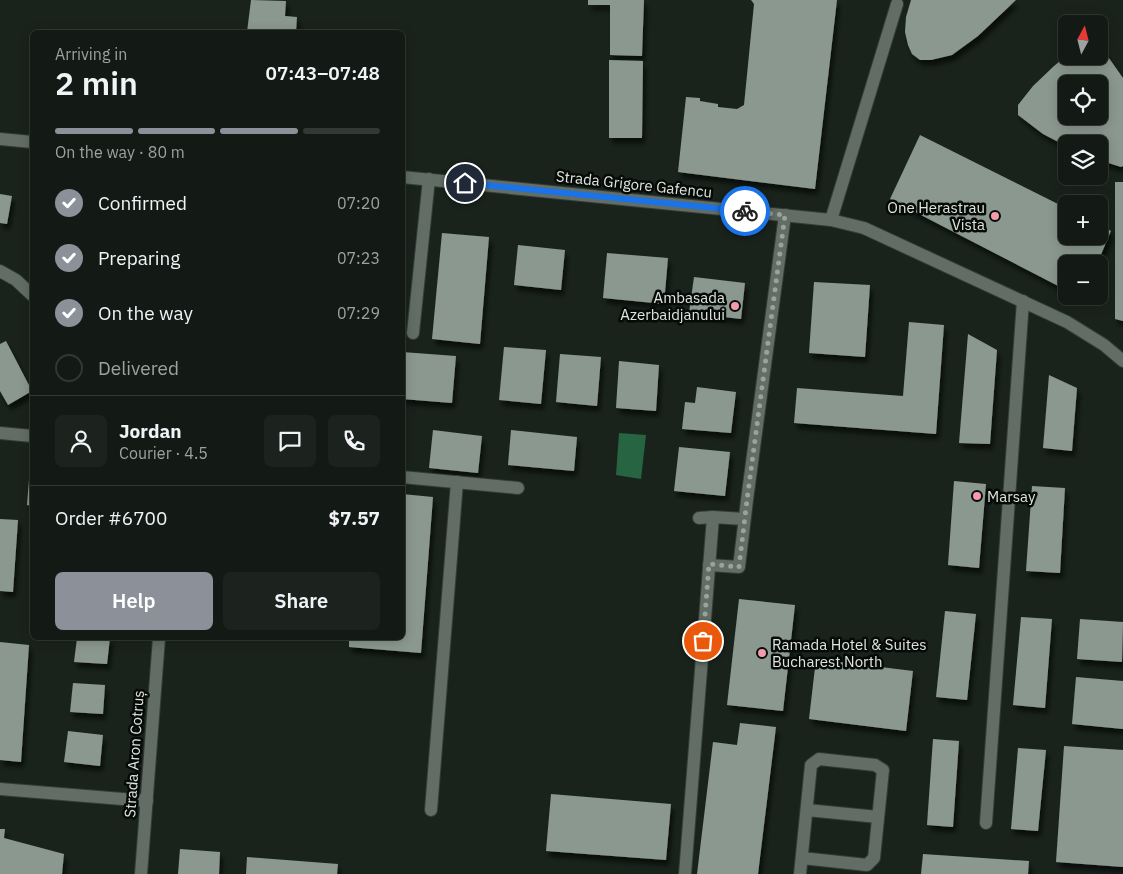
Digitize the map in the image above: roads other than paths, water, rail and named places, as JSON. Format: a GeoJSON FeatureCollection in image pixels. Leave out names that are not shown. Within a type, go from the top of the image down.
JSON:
{"type":"FeatureCollection","features":[{"type":"Feature","properties":{"kind":"street"},"geometry":{"type":"LineString","coordinates":[[831,220],[897,4]]}},
{"type":"Feature","properties":{"kind":"street"},"geometry":{"type":"LineString","coordinates":[[0,139],[30,142]]}},
{"type":"Feature","properties":{"kind":"street","name":"Strada Grigore Gafencu"},"geometry":{"type":"LineString","coordinates":[[405,177],[831,220],[864,228],[1067,322],[1104,345],[1123,361]]}},
{"type":"Feature","properties":{"kind":"street"},"geometry":{"type":"LineString","coordinates":[[413,333],[430,179]]}},
{"type":"Feature","properties":{"kind":"street"},"geometry":{"type":"LineString","coordinates":[[709,564],[739,567],[785,215]]}},
{"type":"Feature","properties":{"kind":"street"},"geometry":{"type":"LineString","coordinates":[[0,271],[16,280],[30,292]]}},
{"type":"Feature","properties":{"kind":"street"},"geometry":{"type":"LineString","coordinates":[[986,823],[1023,301]]}},
{"type":"Feature","properties":{"kind":"street"},"geometry":{"type":"LineString","coordinates":[[0,433],[30,436]]}},
{"type":"Feature","properties":{"kind":"street"},"geometry":{"type":"LineString","coordinates":[[405,477],[518,488]]}},
{"type":"Feature","properties":{"kind":"street"},"geometry":{"type":"LineString","coordinates":[[430,810],[456,482]]}},
{"type":"Feature","properties":{"kind":"street"},"geometry":{"type":"LineString","coordinates":[[685,874],[713,517]]}},
{"type":"Feature","properties":{"kind":"street"},"geometry":{"type":"LineString","coordinates":[[699,518],[744,519]]}},
{"type":"Feature","properties":{"kind":"street","name":"Strada Aron Cotruș"},"geometry":{"type":"LineString","coordinates":[[141,874],[160,640]]}},
{"type":"Feature","properties":{"kind":"street"},"geometry":{"type":"LineString","coordinates":[[800,874],[812,765],[818,759],[875,765],[883,770],[874,858],[867,865],[802,858]]}},
{"type":"Feature","properties":{"kind":"street"},"geometry":{"type":"LineString","coordinates":[[0,789],[147,801]]}},
{"type":"Feature","properties":{"kind":"street"},"geometry":{"type":"LineString","coordinates":[[807,810],[878,817]]}},
{"type":"Feature","properties":{"kind":"place","name":"One Herastrau Vista"},"geometry":{"type":"Point","coordinates":[995,216]}},
{"type":"Feature","properties":{"kind":"place","name":"Ambasada Azerbaidjanului"},"geometry":{"type":"Point","coordinates":[735,306]}},
{"type":"Feature","properties":{"kind":"place","name":"Marsay"},"geometry":{"type":"Point","coordinates":[977,496]}},
{"type":"Feature","properties":{"kind":"place","name":"Ramada Hotel & Suites Bucharest North"},"geometry":{"type":"Point","coordinates":[762,653]}}]}
